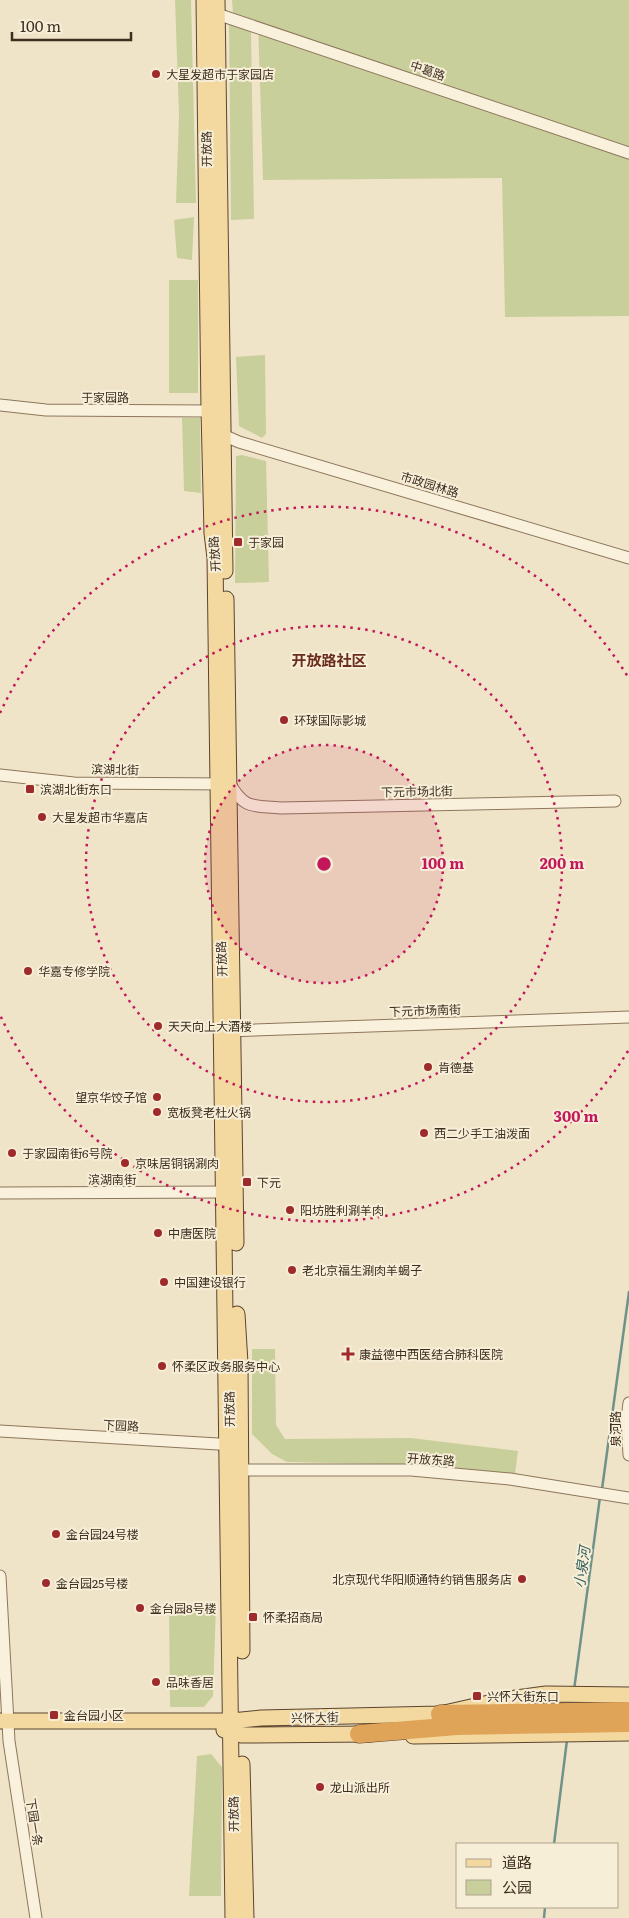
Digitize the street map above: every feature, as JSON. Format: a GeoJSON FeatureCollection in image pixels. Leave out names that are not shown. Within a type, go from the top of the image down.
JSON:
{"type":"FeatureCollection","features":[{"type":"Feature","properties":{"kind":"highway"},"geometry":{"type":"LineString","coordinates":[[440,1714],[629,1711]]}},
{"type":"Feature","properties":{"kind":"highway"},"geometry":{"type":"LineString","coordinates":[[359,1734],[456,1726],[629,1723]]}},
{"type":"Feature","properties":{"kind":"main road","name":"开放路"},"geometry":{"type":"LineString","coordinates":[[204,0],[212,533],[215,558],[224,784]]}},
{"type":"Feature","properties":{"kind":"main road","name":"开放路"},"geometry":{"type":"LineString","coordinates":[[217,7],[228,1031],[237,1325],[240,1363],[235,1445]]}},
{"type":"Feature","properties":{"kind":"main road","name":"开放路"},"geometry":{"type":"LineString","coordinates":[[228,1031],[225,1192],[235,1445],[237,1726],[234,1918]]}},
{"type":"Feature","properties":{"kind":"main road","name":"兴怀大街"},"geometry":{"type":"LineString","coordinates":[[237,1726],[440,1714],[502,1700],[546,1694],[629,1695]]}},
{"type":"Feature","properties":{"kind":"main road","name":"兴怀大街"},"geometry":{"type":"LineString","coordinates":[[4,1725],[237,1726],[439,1737],[629,1732]]}},
{"type":"Feature","properties":{"kind":"main road","name":"开放路"},"geometry":{"type":"LineString","coordinates":[[237,1726],[246,1918]]}},
{"type":"Feature","properties":{"kind":"street","name":"中葛路"},"geometry":{"type":"LineString","coordinates":[[217,7],[629,153]]}},
{"type":"Feature","properties":{"kind":"street","name":"于家园路"},"geometry":{"type":"LineString","coordinates":[[0,405],[46,410],[209,411]]}},
{"type":"Feature","properties":{"kind":"street"},"geometry":{"type":"LineString","coordinates":[[209,411],[223,435]]}},
{"type":"Feature","properties":{"kind":"street","name":"市政园林路"},"geometry":{"type":"LineString","coordinates":[[223,435],[248,445],[629,558]]}},
{"type":"Feature","properties":{"kind":"street","name":"滨湖北街"},"geometry":{"type":"LineString","coordinates":[[0,775],[74,783],[224,784]]}},
{"type":"Feature","properties":{"kind":"street","name":"下元市场北街"},"geometry":{"type":"LineString","coordinates":[[224,784],[240,800],[249,805],[281,808],[615,801]]}},
{"type":"Feature","properties":{"kind":"street","name":"下元市场南街"},"geometry":{"type":"LineString","coordinates":[[228,1031],[629,1017]]}},
{"type":"Feature","properties":{"kind":"street","name":"滨湖南街"},"geometry":{"type":"LineString","coordinates":[[0,1193],[225,1192]]}},
{"type":"Feature","properties":{"kind":"street","name":"泉河路"},"geometry":{"type":"LineString","coordinates":[[629,1403],[627,1419],[629,1455]]}},
{"type":"Feature","properties":{"kind":"street","name":"下园路"},"geometry":{"type":"LineString","coordinates":[[0,1431],[235,1445]]}},
{"type":"Feature","properties":{"kind":"street","name":"开放东路"},"geometry":{"type":"LineString","coordinates":[[235,1470],[411,1470],[510,1479],[625,1497]]}},
{"type":"Feature","properties":{"kind":"street"},"geometry":{"type":"LineString","coordinates":[[0,1576],[4,1725]]}},
{"type":"Feature","properties":{"kind":"street","name":"下园一条"},"geometry":{"type":"LineString","coordinates":[[4,1725],[36,1918]]}},
{"type":"Feature","properties":{"kind":"green space"},"geometry":{"type":"Polygon","coordinates":[[[175,0],[191,0],[196,203],[176,203],[179,115],[175,0]]]}},
{"type":"Feature","properties":{"kind":"green space"},"geometry":{"type":"Polygon","coordinates":[[[232,0],[629,0],[629,316],[505,317],[502,178],[263,180],[258,22],[233,13],[232,0]]]}},
{"type":"Feature","properties":{"kind":"green space"},"geometry":{"type":"Polygon","coordinates":[[[229,24],[251,31],[254,219],[231,220],[229,24]]]}},
{"type":"Feature","properties":{"kind":"green space"},"geometry":{"type":"Polygon","coordinates":[[[194,217],[192,260],[177,258],[174,220],[194,217]]]}},
{"type":"Feature","properties":{"kind":"green space"},"geometry":{"type":"Polygon","coordinates":[[[169,280],[198,280],[198,393],[169,393],[169,280]]]}},
{"type":"Feature","properties":{"kind":"green space"},"geometry":{"type":"Polygon","coordinates":[[[265,355],[266,434],[262,438],[239,426],[236,357],[265,355]]]}},
{"type":"Feature","properties":{"kind":"green space"},"geometry":{"type":"Polygon","coordinates":[[[182,418],[200,418],[201,493],[184,491],[182,418]]]}},
{"type":"Feature","properties":{"kind":"green space"},"geometry":{"type":"Polygon","coordinates":[[[242,455],[266,461],[269,582],[235,583],[236,456],[242,455]]]}},
{"type":"Feature","properties":{"kind":"green space"},"geometry":{"type":"Polygon","coordinates":[[[252,1349],[275,1349],[276,1425],[285,1439],[411,1438],[518,1451],[515,1474],[429,1465],[287,1462],[272,1454],[252,1434],[252,1349]]]}},
{"type":"Feature","properties":{"kind":"green space"},"geometry":{"type":"Polygon","coordinates":[[[169,1605],[216,1605],[213,1696],[204,1707],[170,1707],[169,1605]]]}},
{"type":"Feature","properties":{"kind":"green space"},"geometry":{"type":"Polygon","coordinates":[[[211,1754],[222,1767],[221,1896],[189,1896],[197,1756],[211,1754]]]}},
{"type":"Feature","properties":{"kind":"waterway","name":"小泉河"},"geometry":{"type":"LineString","coordinates":[[602,1489],[629,1292]]}},
{"type":"Feature","properties":{"kind":"waterway","name":"小泉河"},"geometry":{"type":"LineString","coordinates":[[574,1690],[600,1497]]}},
{"type":"Feature","properties":{"kind":"waterway","name":"小泉河"},"geometry":{"type":"LineString","coordinates":[[554,1843],[567,1740]]}},
{"type":"Feature","properties":{"kind":"waterway","name":"小泉河"},"geometry":{"type":"LineString","coordinates":[[544,1918],[545,1908]]}},
{"type":"Feature","properties":{"kind":"place","name":"大星发超市于家园店"},"geometry":{"type":"Point","coordinates":[156,74]}},
{"type":"Feature","properties":{"kind":"place","name":"于家园"},"geometry":{"type":"Point","coordinates":[238,542]}},
{"type":"Feature","properties":{"kind":"place","name":"环球国际影城"},"geometry":{"type":"Point","coordinates":[284,720]}},
{"type":"Feature","properties":{"kind":"place","name":"滨湖北街东口"},"geometry":{"type":"Point","coordinates":[30,789]}},
{"type":"Feature","properties":{"kind":"place","name":"大星发超市华嘉店"},"geometry":{"type":"Point","coordinates":[42,817]}},
{"type":"Feature","properties":{"kind":"place","name":"华嘉专修学院"},"geometry":{"type":"Point","coordinates":[28,971]}},
{"type":"Feature","properties":{"kind":"place","name":"天天向上大酒楼"},"geometry":{"type":"Point","coordinates":[158,1026]}},
{"type":"Feature","properties":{"kind":"place","name":"肯德基"},"geometry":{"type":"Point","coordinates":[428,1067]}},
{"type":"Feature","properties":{"kind":"place","name":"望京华饺子馆"},"geometry":{"type":"Point","coordinates":[157,1097]}},
{"type":"Feature","properties":{"kind":"place","name":"宽板凳老杜火锅"},"geometry":{"type":"Point","coordinates":[157,1112]}},
{"type":"Feature","properties":{"kind":"place","name":"西二少手工油泼面"},"geometry":{"type":"Point","coordinates":[424,1133]}},
{"type":"Feature","properties":{"kind":"place","name":"于家园南街6号院"},"geometry":{"type":"Point","coordinates":[12,1153]}},
{"type":"Feature","properties":{"kind":"place","name":"京味居铜锅涮肉"},"geometry":{"type":"Point","coordinates":[125,1163]}},
{"type":"Feature","properties":{"kind":"place","name":"下元"},"geometry":{"type":"Point","coordinates":[247,1182]}},
{"type":"Feature","properties":{"kind":"place","name":"阳坊胜利涮羊肉"},"geometry":{"type":"Point","coordinates":[290,1210]}},
{"type":"Feature","properties":{"kind":"place","name":"中唐医院"},"geometry":{"type":"Point","coordinates":[158,1233]}},
{"type":"Feature","properties":{"kind":"place","name":"老北京福生涮肉羊蝎子"},"geometry":{"type":"Point","coordinates":[292,1270]}},
{"type":"Feature","properties":{"kind":"place","name":"中国建设银行"},"geometry":{"type":"Point","coordinates":[164,1282]}},
{"type":"Feature","properties":{"kind":"place","name":"康益德中西医结合肺科医院"},"geometry":{"type":"Point","coordinates":[348,1354]}},
{"type":"Feature","properties":{"kind":"place","name":"怀柔区政务服务中心"},"geometry":{"type":"Point","coordinates":[162,1366]}},
{"type":"Feature","properties":{"kind":"place","name":"金台园24号楼"},"geometry":{"type":"Point","coordinates":[56,1534]}},
{"type":"Feature","properties":{"kind":"place","name":"北京现代华阳顺通特约销售服务店"},"geometry":{"type":"Point","coordinates":[522,1579]}},
{"type":"Feature","properties":{"kind":"place","name":"金台园25号楼"},"geometry":{"type":"Point","coordinates":[46,1583]}},
{"type":"Feature","properties":{"kind":"place","name":"金台园8号楼"},"geometry":{"type":"Point","coordinates":[140,1608]}},
{"type":"Feature","properties":{"kind":"place","name":"怀柔招商局"},"geometry":{"type":"Point","coordinates":[253,1617]}},
{"type":"Feature","properties":{"kind":"place","name":"品味香居"},"geometry":{"type":"Point","coordinates":[156,1682]}},
{"type":"Feature","properties":{"kind":"place","name":"兴怀大街东口"},"geometry":{"type":"Point","coordinates":[477,1696]}},
{"type":"Feature","properties":{"kind":"place","name":"金台园小区"},"geometry":{"type":"Point","coordinates":[54,1715]}},
{"type":"Feature","properties":{"kind":"place","name":"龙山派出所"},"geometry":{"type":"Point","coordinates":[320,1787]}},
{"type":"Feature","properties":{"kind":"district","name":"开放路社区"},"geometry":{"type":"Point","coordinates":[329,659]}}]}
